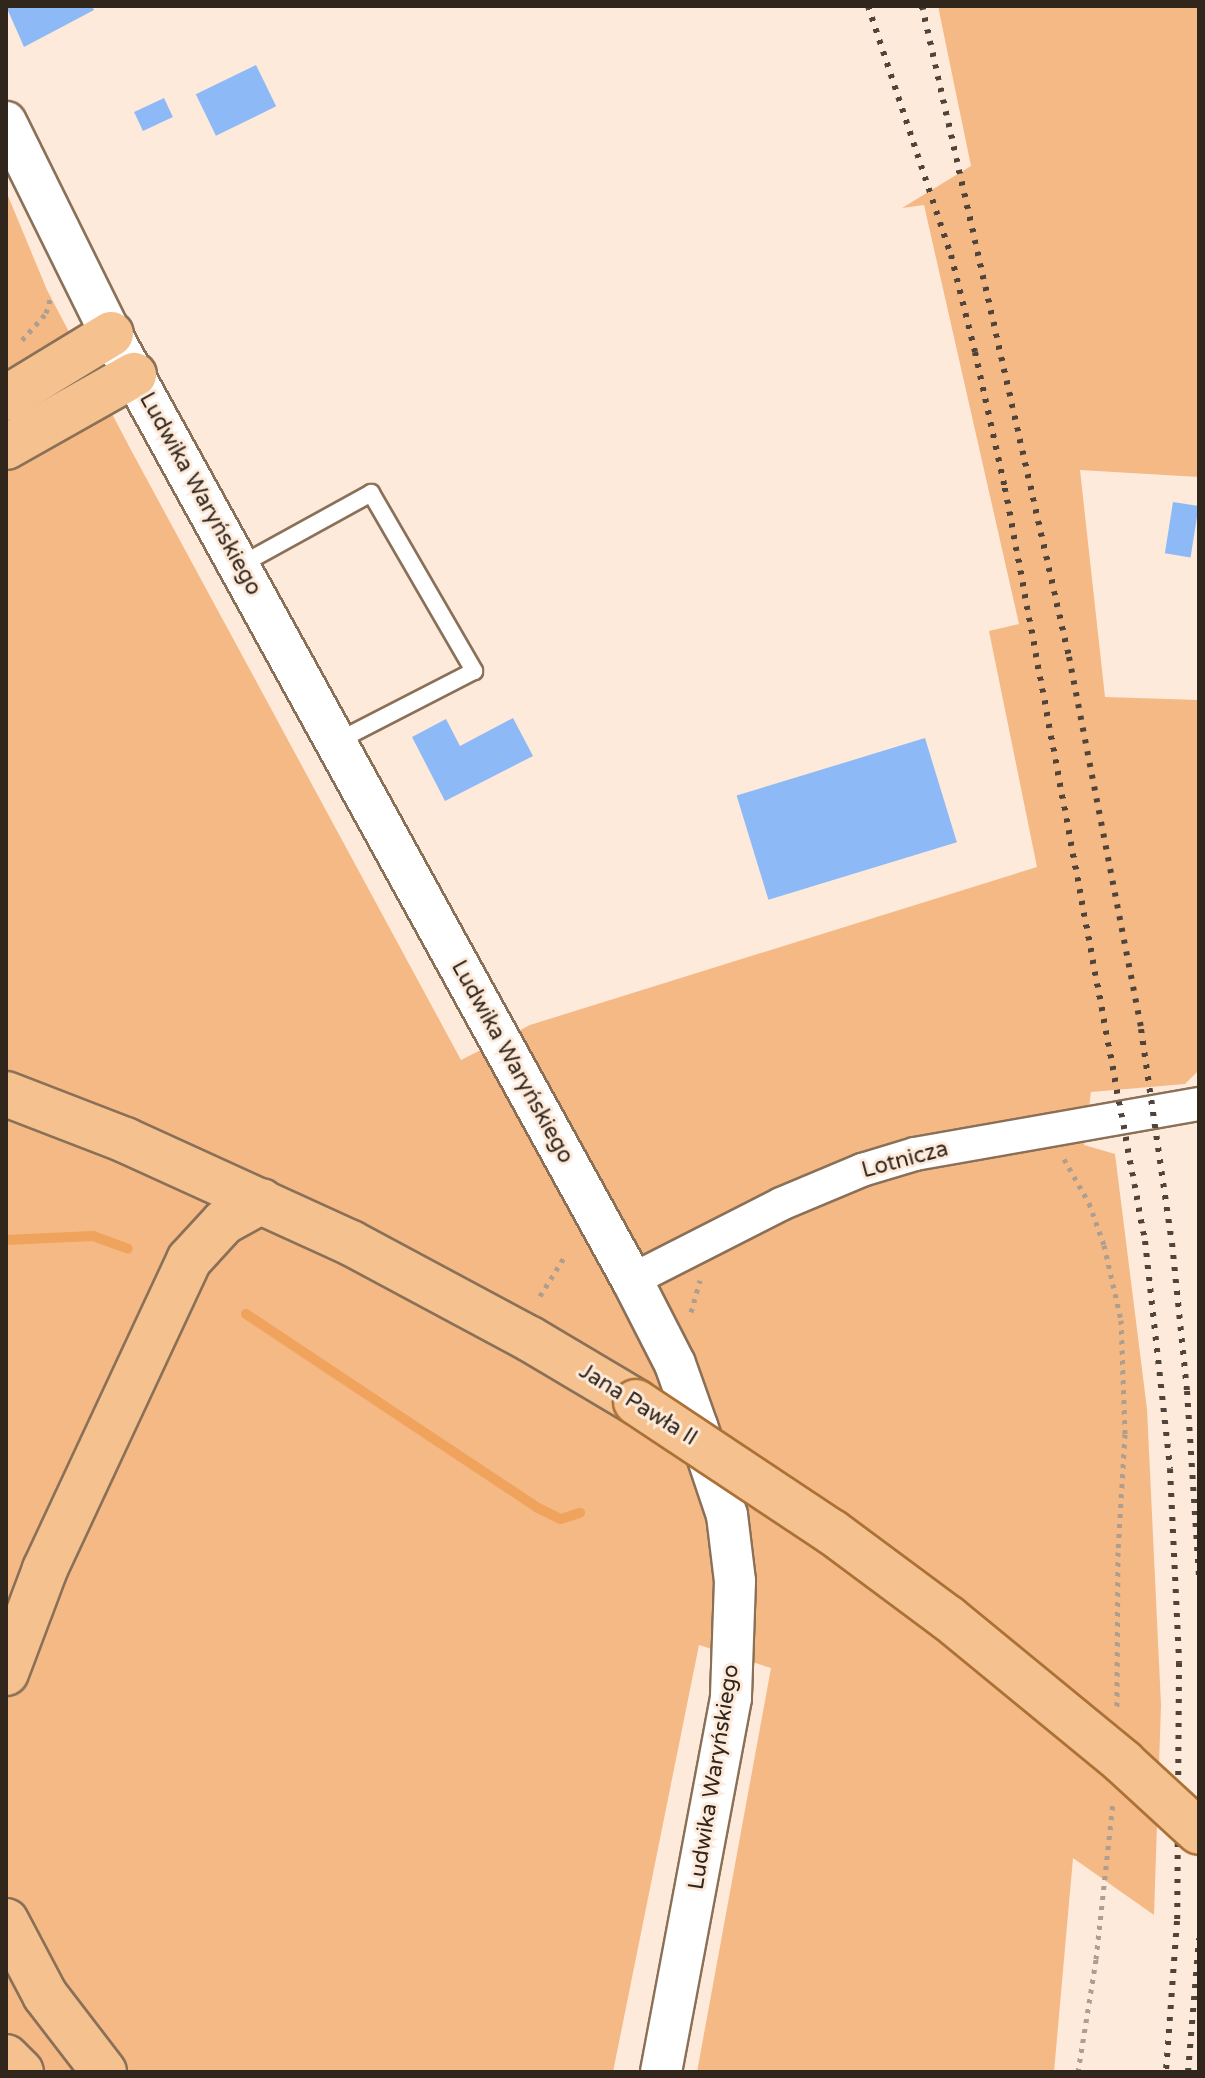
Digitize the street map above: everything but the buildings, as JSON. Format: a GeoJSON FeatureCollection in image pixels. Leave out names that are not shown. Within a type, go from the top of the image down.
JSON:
{"type":"FeatureCollection","features":[{"type":"Feature","properties":{"kind":"main road"},"geometry":{"type":"LineString","coordinates":[[6,398],[111,334]]}},
{"type":"Feature","properties":{"kind":"main road"},"geometry":{"type":"LineString","coordinates":[[6,447],[134,375]]}},
{"type":"Feature","properties":{"kind":"main road"},"geometry":{"type":"LineString","coordinates":[[6,1082],[48,1110]]}},
{"type":"Feature","properties":{"kind":"main road","name":"Jana Pawła II"},"geometry":{"type":"LineString","coordinates":[[6,1094],[262,1201],[364,1250],[530,1339],[709,1449],[948,1618],[1123,1762],[1199,1832]]}},
{"type":"Feature","properties":{"kind":"main road"},"geometry":{"type":"LineString","coordinates":[[6,1673],[45,1569],[189,1260],[224,1222],[262,1201]]}},
{"type":"Feature","properties":{"kind":"main road"},"geometry":{"type":"LineString","coordinates":[[6,1921],[45,1995],[104,2072]]}},
{"type":"Feature","properties":{"kind":"main road"},"geometry":{"type":"LineString","coordinates":[[6,2057],[21,2072]]}},
{"type":"Feature","properties":{"kind":"street","name":"Ludwika Waryńskiego"},"geometry":{"type":"LineString","coordinates":[[6,122],[111,334],[632,1280],[675,1364],[727,1515],[735,1581],[731,1698],[661,2072]]}},
{"type":"Feature","properties":{"kind":"street","name":"Lotnicza"},"geometry":{"type":"LineString","coordinates":[[632,1280],[781,1204],[862,1170],[915,1154],[1199,1104]]}},
{"type":"Feature","properties":{"kind":"lane"},"geometry":{"type":"LineString","coordinates":[[239,566],[371,493],[474,671],[336,742]]}},
{"type":"Feature","properties":{"kind":"path"},"geometry":{"type":"LineString","coordinates":[[1056,1128],[1061,1154],[1089,1203],[1104,1245],[1121,1320],[1125,1434],[1118,1552],[1117,1719]]}},
{"type":"Feature","properties":{"kind":"path"},"geometry":{"type":"LineString","coordinates":[[540,1296],[565,1256]]}},
{"type":"Feature","properties":{"kind":"path"},"geometry":{"type":"LineString","coordinates":[[691,1317],[700,1279],[709,1273]]}},
{"type":"Feature","properties":{"kind":"path"},"geometry":{"type":"LineString","coordinates":[[1078,2072],[1096,1959],[1113,1793]]}},
{"type":"Feature","properties":{"kind":"shaded area"},"geometry":{"type":"Polygon","coordinates":[[[938,6],[1199,6],[1199,477],[1080,470],[1105,697],[1199,700],[1199,1070],[1185,1084],[1091,1092],[1084,1145],[1115,1154],[1147,1409],[1161,1705],[1154,1915],[1073,1858],[1054,2072],[697,2072],[771,1668],[699,1645],[613,2072],[6,2072],[6,191],[47,290],[461,1060],[530,1025],[1037,867],[989,631],[1019,624],[924,205],[902,208],[971,166],[938,6]]]}},
{"type":"Feature","properties":{"kind":"waterway"},"geometry":{"type":"LineString","coordinates":[[6,1240],[93,1236],[128,1249]]}},
{"type":"Feature","properties":{"kind":"waterway"},"geometry":{"type":"LineString","coordinates":[[246,1314],[538,1508],[561,1519],[580,1513]]}},
{"type":"Feature","properties":{"kind":"railway"},"geometry":{"type":"LineString","coordinates":[[868,6],[951,255],[975,352],[1005,488],[1145,1241],[1170,1469],[1179,1663],[1177,1921],[1166,2072]]}},
{"type":"Feature","properties":{"kind":"railway"},"geometry":{"type":"LineString","coordinates":[[922,6],[1069,657],[1141,1029],[1172,1243],[1187,1391],[1199,1579]]}},
{"type":"Feature","properties":{"kind":"railway"},"geometry":{"type":"LineString","coordinates":[[1188,2072],[1199,1938]]}}]}
